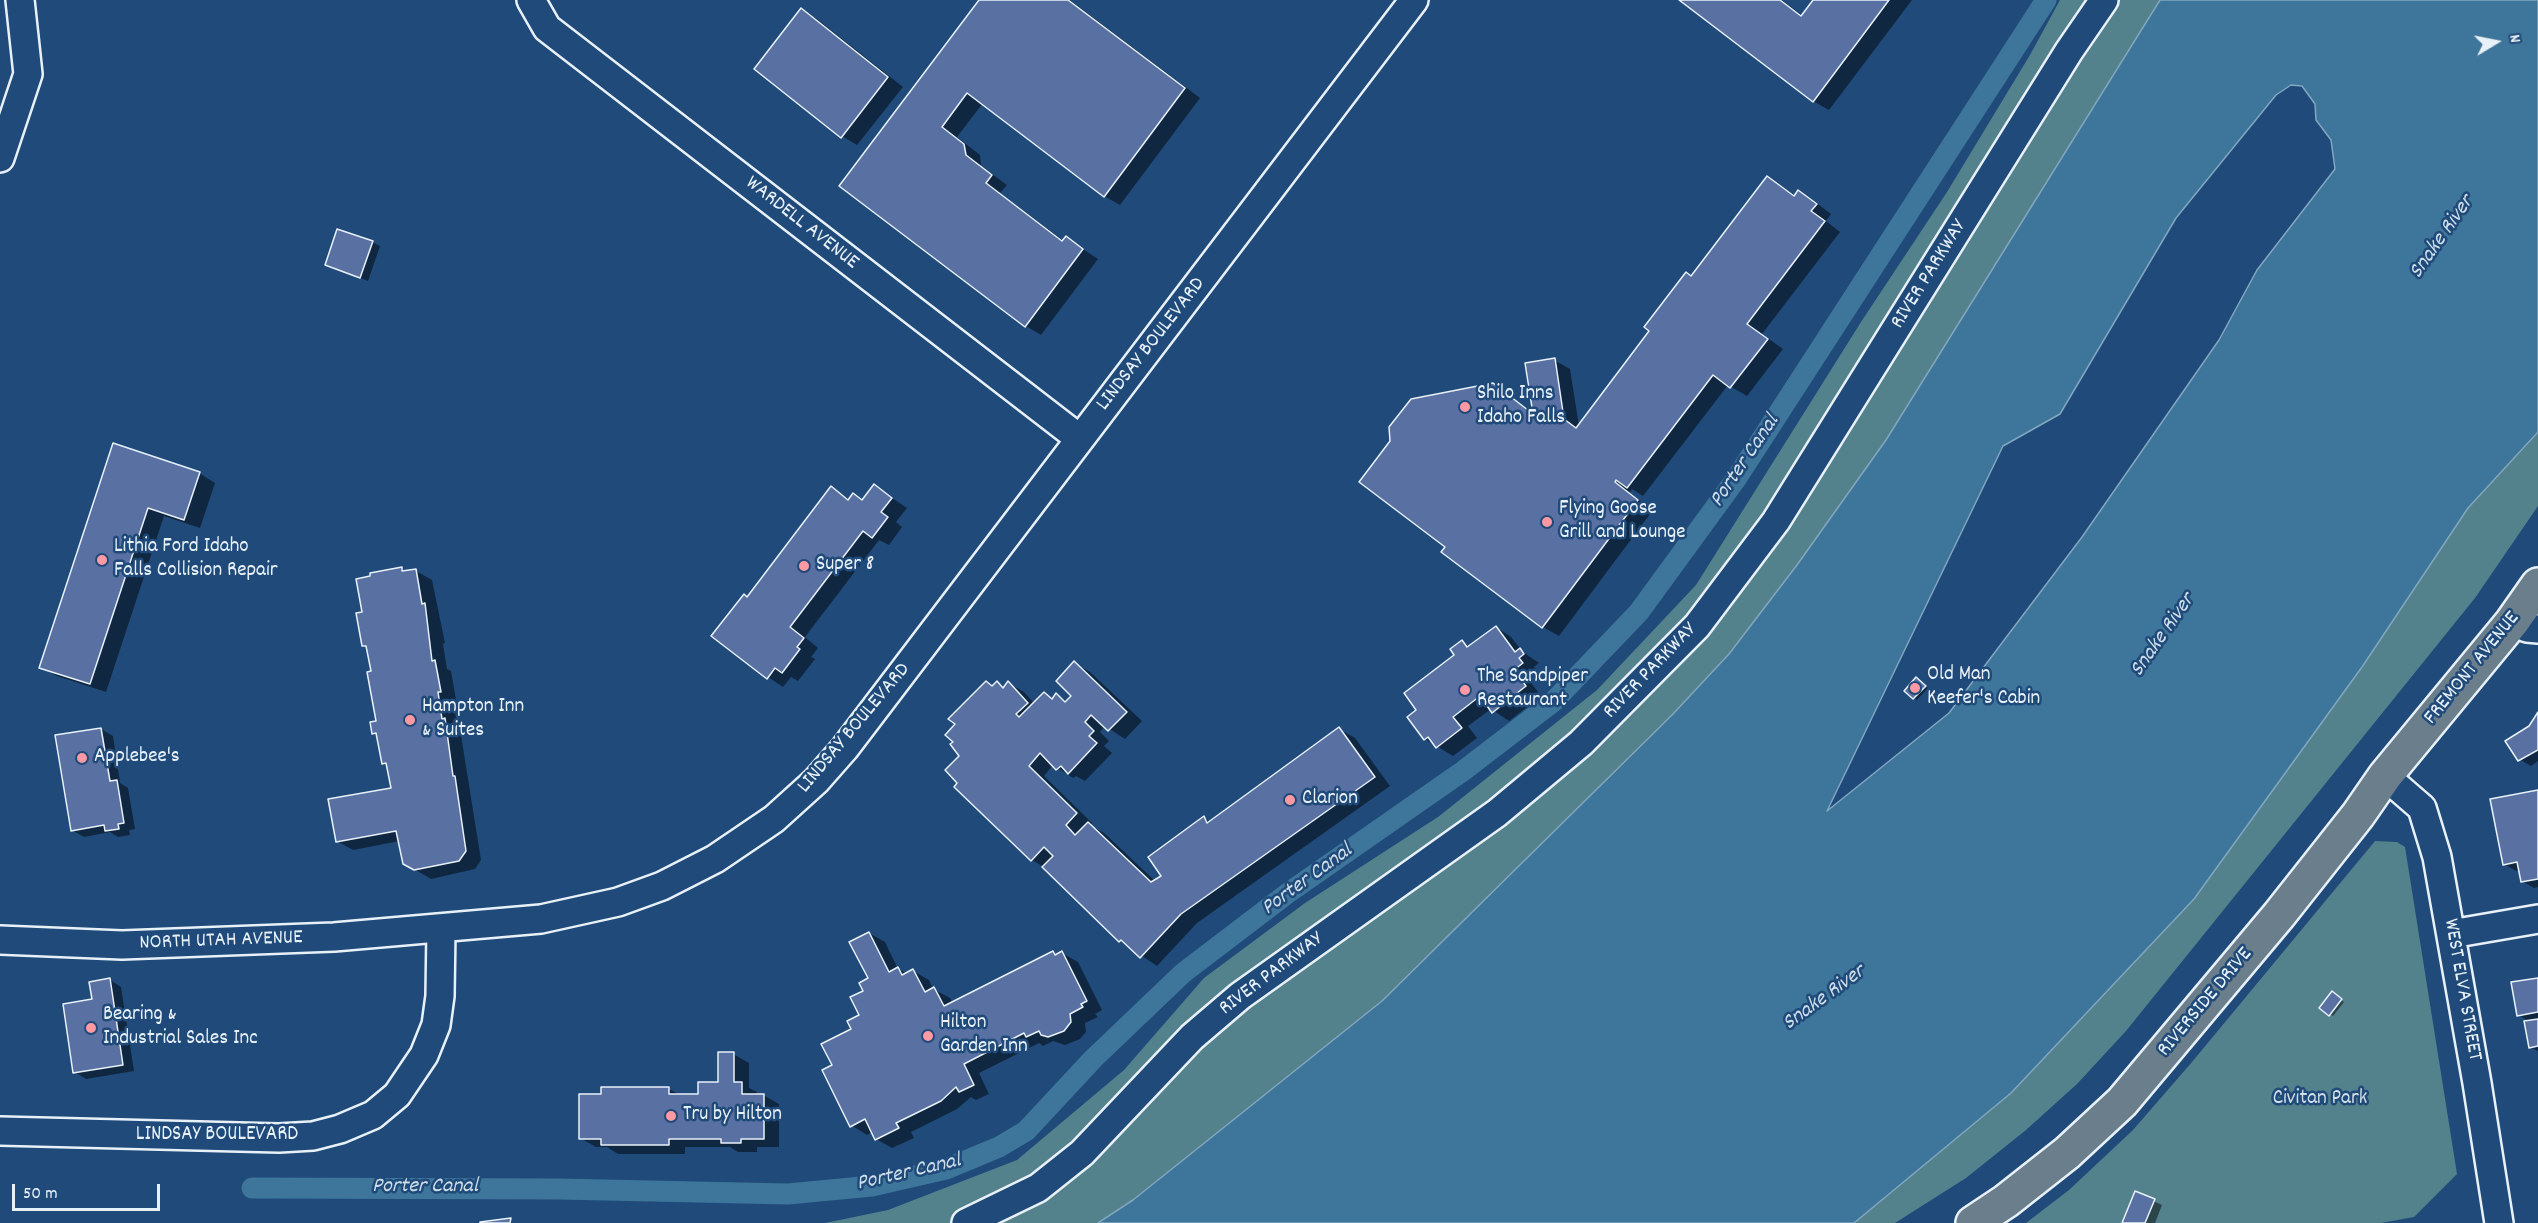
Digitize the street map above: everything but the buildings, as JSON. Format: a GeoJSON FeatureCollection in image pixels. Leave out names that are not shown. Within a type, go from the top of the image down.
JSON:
{"type":"FeatureCollection","features":[{"type":"Feature","properties":{"kind":"main road","name":"FREMONT AVENUE"},"geometry":{"type":"LineString","coordinates":[[2407,751],[2525,626],[2538,585]]}},
{"type":"Feature","properties":{"kind":"main road","name":"RIVERSIDE DRIVE"},"geometry":{"type":"LineString","coordinates":[[1973,1223],[2006,1201],[2067,1153],[2122,1102],[2279,915],[2358,815],[2385,776],[2407,751]]}},
{"type":"Feature","properties":{"kind":"street"},"geometry":{"type":"LineString","coordinates":[[0,158],[28,74],[20,0]]}},
{"type":"Feature","properties":{"kind":"street","name":"WARDELL AVENUE"},"geometry":{"type":"LineString","coordinates":[[531,0],[547,28],[1080,439]]}},
{"type":"Feature","properties":{"kind":"street","name":"LINDSAY BOULEVARD"},"geometry":{"type":"LineString","coordinates":[[0,1131],[279,1138],[313,1136],[340,1129],[373,1115],[397,1095],[424,1055],[436,1025],[440,996],[441,929],[541,919],[618,902],[662,886],[715,859],[774,819],[816,781],[845,748],[1414,0]]}},
{"type":"Feature","properties":{"kind":"street","name":"RIVER PARKWAY"},"geometry":{"type":"LineString","coordinates":[[966,1223],[1038,1188],[1082,1153],[1192,1036],[1240,996],[1497,813],[1581,743],[1696,626],[1776,521],[2068,51],[2104,0]]}},
{"type":"Feature","properties":{"kind":"street","name":"WEST ELVA STREET"},"geometry":{"type":"LineString","coordinates":[[2385,776],[2422,808],[2437,857],[2499,1223]]}},
{"type":"Feature","properties":{"kind":"street"},"geometry":{"type":"LineString","coordinates":[[2451,934],[2538,919]]}},
{"type":"Feature","properties":{"kind":"street","name":"NORTH UTAH AVENUE"},"geometry":{"type":"LineString","coordinates":[[0,940],[122,945],[334,937],[441,929]]}},
{"type":"Feature","properties":{"kind":"green space"},"geometry":{"type":"Polygon","coordinates":[[[2060,0],[2160,0],[1886,440],[1797,565],[1729,654],[1673,714],[1382,1001],[1133,1200],[1098,1223],[825,1223],[888,1210],[1017,1160],[1124,1070],[1204,978],[1305,903],[1438,817],[1597,690],[1696,585],[1861,322],[1947,192],[2030,55],[2060,0]]]}},
{"type":"Feature","properties":{"kind":"green space"},"geometry":{"type":"Polygon","coordinates":[[[2538,432],[2538,506],[2475,598],[2126,1031],[2077,1084],[2026,1130],[1966,1178],[1895,1223],[1854,1223],[2011,1093],[2194,899],[2362,667],[2468,508],[2538,432]]]}},
{"type":"Feature","properties":{"kind":"green space","name":"Civitan Park"},"geometry":{"type":"Polygon","coordinates":[[[2375,841],[2397,842],[2405,847],[2457,1174],[2414,1217],[2381,1223],[2026,1223],[2069,1190],[2133,1130],[2375,841]]]}},
{"type":"Feature","properties":{"kind":"water","name":"Snake River"},"geometry":{"type":"Polygon","coordinates":[[[2160,0],[2538,0],[2538,432],[2468,508],[2362,667],[2194,899],[2011,1093],[1854,1223],[1098,1223],[1133,1200],[1382,1001],[1673,714],[1729,654],[1797,565],[1886,440],[2160,0]],[[2291,85],[2276,95],[2176,218],[2060,414],[2003,446],[1827,811],[1949,713],[2082,537],[2219,340],[2257,270],[2335,169],[2331,140],[2316,120],[2315,104],[2302,86],[2291,85]]]}},
{"type":"Feature","properties":{"kind":"waterway","name":"Porter Canal"},"geometry":{"type":"LineString","coordinates":[[252,1188],[559,1189],[788,1194],[872,1186],[946,1169],[999,1147],[1026,1131],[1093,1059],[1183,973],[1288,893],[1463,771],[1553,702],[1639,612],[1736,479],[2046,0]]}},
{"type":"Feature","properties":{"kind":"place","name":"Shilo Inns Idaho Falls"},"geometry":{"type":"Point","coordinates":[1465,407]}},
{"type":"Feature","properties":{"kind":"place","name":"Flying Goose Grill and Lounge"},"geometry":{"type":"Point","coordinates":[1547,522]}},
{"type":"Feature","properties":{"kind":"place","name":"Lithia Ford Idaho Falls Collision Repair"},"geometry":{"type":"Point","coordinates":[102,560]}},
{"type":"Feature","properties":{"kind":"place","name":"Super 8"},"geometry":{"type":"Point","coordinates":[804,566]}},
{"type":"Feature","properties":{"kind":"place","name":"Old Man Keefer's Cabin"},"geometry":{"type":"Point","coordinates":[1915,688]}},
{"type":"Feature","properties":{"kind":"place","name":"The Sandpiper Restaurant"},"geometry":{"type":"Point","coordinates":[1465,690]}},
{"type":"Feature","properties":{"kind":"place","name":"Hampton Inn & Suites"},"geometry":{"type":"Point","coordinates":[410,720]}},
{"type":"Feature","properties":{"kind":"place","name":"Applebee's"},"geometry":{"type":"Point","coordinates":[82,758]}},
{"type":"Feature","properties":{"kind":"place","name":"Clarion"},"geometry":{"type":"Point","coordinates":[1290,800]}},
{"type":"Feature","properties":{"kind":"place","name":"Bearing & Industrial Sales Inc"},"geometry":{"type":"Point","coordinates":[91,1028]}},
{"type":"Feature","properties":{"kind":"place","name":"Hilton Garden Inn"},"geometry":{"type":"Point","coordinates":[928,1036]}},
{"type":"Feature","properties":{"kind":"place","name":"Tru by Hilton"},"geometry":{"type":"Point","coordinates":[671,1116]}}]}
